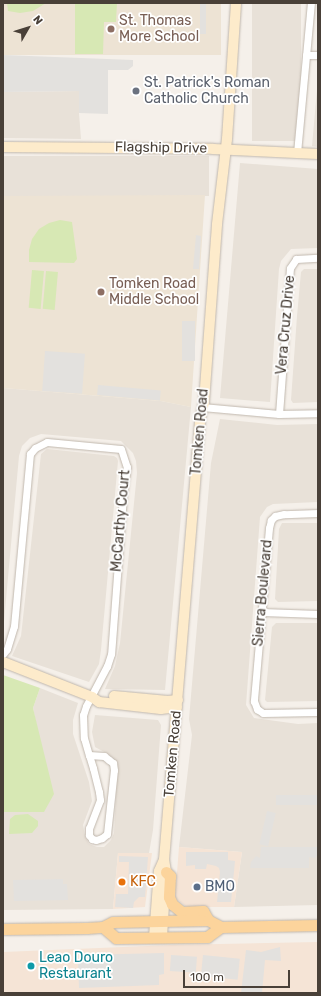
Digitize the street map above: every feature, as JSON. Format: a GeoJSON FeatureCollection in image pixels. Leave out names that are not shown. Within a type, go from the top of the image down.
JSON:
{"type":"FeatureCollection","features":[{"type":"Feature","properties":{"kind":"main road"},"geometry":{"type":"LineString","coordinates":[[166,872],[170,876],[169,897],[172,904],[182,912],[204,911],[208,920]]}},
{"type":"Feature","properties":{"kind":"main road"},"geometry":{"type":"LineString","coordinates":[[3,929],[103,927],[113,922],[208,920],[221,927],[318,925]]}},
{"type":"Feature","properties":{"kind":"main road"},"geometry":{"type":"LineString","coordinates":[[103,927],[116,938],[207,937],[221,927]]}},
{"type":"Feature","properties":{"kind":"street","name":"Tomken Road"},"geometry":{"type":"LineString","coordinates":[[159,921],[166,872],[164,860],[217,224],[226,150],[236,3]]}},
{"type":"Feature","properties":{"kind":"street"},"geometry":{"type":"LineString","coordinates":[[297,153],[312,3]]}},
{"type":"Feature","properties":{"kind":"street"},"geometry":{"type":"LineString","coordinates":[[306,55],[318,55]]}},
{"type":"Feature","properties":{"kind":"street","name":"Flagship Drive"},"geometry":{"type":"LineString","coordinates":[[3,147],[226,150],[318,154]]}},
{"type":"Feature","properties":{"kind":"street","name":"Vera Cruz Drive"},"geometry":{"type":"LineString","coordinates":[[279,414],[290,268],[296,260],[318,258]]}},
{"type":"Feature","properties":{"kind":"street"},"geometry":{"type":"LineString","coordinates":[[202,407],[279,414],[318,413]]}},
{"type":"Feature","properties":{"kind":"street","name":"McCarthy Court"},"geometry":{"type":"LineString","coordinates":[[3,654],[7,649],[14,626],[30,454],[35,448],[47,442],[120,449],[127,467],[123,496],[111,654],[92,697]]}},
{"type":"Feature","properties":{"kind":"street","name":"Sierra Boulevard"},"geometry":{"type":"LineString","coordinates":[[318,513],[284,514],[275,516],[271,520],[269,528],[254,701],[257,708],[263,713],[318,712]]}},
{"type":"Feature","properties":{"kind":"street"},"geometry":{"type":"LineString","coordinates":[[262,612],[318,614]]}},
{"type":"Feature","properties":{"kind":"street"},"geometry":{"type":"LineString","coordinates":[[3,662],[92,697],[102,696],[168,701],[178,704]]}},
{"type":"Feature","properties":{"kind":"street"},"geometry":{"type":"LineString","coordinates":[[89,755],[104,756],[113,763],[114,770],[107,834],[96,840],[92,839],[89,835],[89,828],[100,800],[84,738],[83,715],[86,706],[92,697]]}},
{"type":"Feature","properties":{"kind":"street","name":"Tomken Road"},"geometry":{"type":"LineString","coordinates":[[158,937],[159,871],[164,860]]}},
{"type":"Feature","properties":{"kind":"shaded area","name":"St. Thomas More School"},"geometry":{"type":"Polygon","coordinates":[[[3,3],[221,3],[221,55],[3,55],[3,3]]]}},
{"type":"Feature","properties":{"kind":"shaded area"},"geometry":{"type":"Polygon","coordinates":[[[200,3],[206,3],[206,34],[200,34],[200,3]]]}},
{"type":"Feature","properties":{"kind":"shaded area"},"geometry":{"type":"Polygon","coordinates":[[[252,3],[301,3],[301,141],[252,141],[252,3]]]}},
{"type":"Feature","properties":{"kind":"shaded area"},"geometry":{"type":"Polygon","coordinates":[[[3,55],[133,60],[133,66],[128,70],[108,70],[108,114],[79,113],[79,91],[3,92],[3,55]]]}},
{"type":"Feature","properties":{"kind":"shaded area"},"geometry":{"type":"Polygon","coordinates":[[[318,78],[318,147],[312,146],[318,78]]]}},
{"type":"Feature","properties":{"kind":"shaded area"},"geometry":{"type":"Polygon","coordinates":[[[80,91],[79,113],[81,139],[3,138],[3,92],[80,91]]]}},
{"type":"Feature","properties":{"kind":"shaded area"},"geometry":{"type":"Polygon","coordinates":[[[3,156],[209,156],[209,196],[3,196],[3,156]]]}},
{"type":"Feature","properties":{"kind":"shaded area"},"geometry":{"type":"Polygon","coordinates":[[[240,163],[318,169],[318,248],[291,249],[281,261],[279,269],[270,402],[220,398],[240,163]]]}},
{"type":"Feature","properties":{"kind":"shaded area","name":"Tomken Road Middle School"},"geometry":{"type":"Polygon","coordinates":[[[205,195],[191,407],[161,401],[3,388],[3,196],[205,195]]]}},
{"type":"Feature","properties":{"kind":"shaded area"},"geometry":{"type":"Polygon","coordinates":[[[196,235],[201,236],[199,269],[193,269],[196,235]]]}},
{"type":"Feature","properties":{"kind":"shaded area"},"geometry":{"type":"Polygon","coordinates":[[[304,269],[318,269],[318,402],[293,403],[291,400],[297,316],[301,272],[304,269]]]}},
{"type":"Feature","properties":{"kind":"shaded area"},"geometry":{"type":"Polygon","coordinates":[[[182,321],[195,321],[195,361],[182,361],[182,321]]]}},
{"type":"Feature","properties":{"kind":"shaded area"},"geometry":{"type":"Polygon","coordinates":[[[45,351],[85,354],[82,394],[42,391],[45,351]]]}},
{"type":"Feature","properties":{"kind":"shaded area"},"geometry":{"type":"Polygon","coordinates":[[[98,385],[161,390],[160,400],[97,395],[98,385]]]}},
{"type":"Feature","properties":{"kind":"shaded area"},"geometry":{"type":"Polygon","coordinates":[[[3,388],[161,401],[191,407],[165,690],[105,689],[115,666],[120,643],[137,473],[136,461],[133,453],[121,441],[41,434],[30,438],[22,446],[19,456],[3,633],[3,388]]]}},
{"type":"Feature","properties":{"kind":"shaded area"},"geometry":{"type":"Polygon","coordinates":[[[220,419],[277,425],[318,424],[318,502],[273,504],[267,507],[260,517],[246,705],[254,718],[298,724],[318,723],[318,905],[234,907],[242,852],[179,847],[192,735],[189,719],[211,463],[220,419]]]}},
{"type":"Feature","properties":{"kind":"shaded area"},"geometry":{"type":"Polygon","coordinates":[[[47,449],[114,456],[118,461],[101,650],[99,664],[89,682],[12,656],[21,636],[41,454],[47,449]]]}},
{"type":"Feature","properties":{"kind":"shaded area"},"geometry":{"type":"Polygon","coordinates":[[[282,523],[318,523],[318,601],[278,602],[275,599],[279,529],[282,523]]]}},
{"type":"Feature","properties":{"kind":"shaded area"},"geometry":{"type":"Polygon","coordinates":[[[276,623],[318,623],[318,701],[267,702],[265,700],[272,627],[276,623]]]}},
{"type":"Feature","properties":{"kind":"shaded area"},"geometry":{"type":"Polygon","coordinates":[[[40,688],[78,703],[73,720],[73,734],[89,782],[92,801],[83,825],[85,836],[89,844],[97,847],[104,847],[111,840],[114,833],[117,774],[116,762],[108,754],[95,747],[92,732],[95,715],[158,720],[161,725],[153,830],[149,853],[118,853],[113,909],[3,910],[3,812],[43,812],[37,728],[33,708],[40,688]]]}},
{"type":"Feature","properties":{"kind":"shaded area"},"geometry":{"type":"Polygon","coordinates":[[[276,795],[318,795],[318,805],[276,805],[276,795]]]}},
{"type":"Feature","properties":{"kind":"shaded area"},"geometry":{"type":"Polygon","coordinates":[[[267,811],[276,813],[268,846],[259,844],[267,811]]]}},
{"type":"Feature","properties":{"kind":"shaded area"},"geometry":{"type":"Polygon","coordinates":[[[179,847],[242,852],[234,907],[187,907],[175,898],[179,847]]]}},
{"type":"Feature","properties":{"kind":"shaded area"},"geometry":{"type":"Polygon","coordinates":[[[261,847],[318,847],[318,854],[315,858],[309,857],[309,868],[250,868],[251,862],[256,856],[260,858],[261,847]]]}},
{"type":"Feature","properties":{"kind":"shaded area"},"geometry":{"type":"Polygon","coordinates":[[[186,852],[228,852],[228,860],[235,861],[231,902],[217,902],[220,872],[219,868],[207,864],[206,869],[195,869],[195,865],[186,866],[186,852]]]}},
{"type":"Feature","properties":{"kind":"shaded area"},"geometry":{"type":"Polygon","coordinates":[[[118,853],[152,853],[145,907],[113,909],[118,853]]]}},
{"type":"Feature","properties":{"kind":"shaded area"},"geometry":{"type":"Polygon","coordinates":[[[119,856],[148,857],[145,897],[139,897],[134,902],[133,908],[115,907],[116,894],[128,894],[129,862],[119,862],[119,856]]]}},
{"type":"Feature","properties":{"kind":"shaded area"},"geometry":{"type":"Polygon","coordinates":[[[63,879],[63,884],[67,884],[68,900],[14,901],[13,880],[63,879]]]}},
{"type":"Feature","properties":{"kind":"shaded area"},"geometry":{"type":"Polygon","coordinates":[[[318,942],[318,993],[3,993],[3,952],[171,945],[318,942]]]}},
{"type":"Feature","properties":{"kind":"shaded area"},"geometry":{"type":"Polygon","coordinates":[[[280,947],[281,961],[265,960],[262,993],[241,993],[246,950],[261,952],[280,947]]]}},
{"type":"Feature","properties":{"kind":"shaded area"},"geometry":{"type":"Polygon","coordinates":[[[164,953],[164,974],[159,975],[159,985],[79,988],[78,960],[81,960],[81,955],[164,953]]]}},
{"type":"Feature","properties":{"kind":"shaded area"},"geometry":{"type":"Polygon","coordinates":[[[171,955],[197,957],[196,973],[170,971],[171,955]]]}},
{"type":"Feature","properties":{"kind":"shaded area"},"geometry":{"type":"Polygon","coordinates":[[[203,955],[240,959],[238,980],[201,976],[203,955]]]}},
{"type":"Feature","properties":{"kind":"green space"},"geometry":{"type":"Polygon","coordinates":[[[7,3],[46,3],[33,11],[20,13],[8,11],[7,3]]]}},
{"type":"Feature","properties":{"kind":"green space"},"geometry":{"type":"Polygon","coordinates":[[[75,3],[117,3],[116,22],[104,22],[103,54],[75,54],[75,3]]]}},
{"type":"Feature","properties":{"kind":"green space"},"geometry":{"type":"Polygon","coordinates":[[[60,220],[72,222],[77,259],[74,263],[29,262],[29,250],[32,239],[39,229],[49,223],[60,220]]]}},
{"type":"Feature","properties":{"kind":"green space"},"geometry":{"type":"Polygon","coordinates":[[[32,270],[44,271],[41,309],[29,308],[32,270]]]}},
{"type":"Feature","properties":{"kind":"green space"},"geometry":{"type":"Polygon","coordinates":[[[46,271],[58,272],[55,310],[43,309],[46,271]]]}},
{"type":"Feature","properties":{"kind":"green space"},"geometry":{"type":"Polygon","coordinates":[[[3,675],[40,688],[33,708],[54,794],[44,812],[3,812],[3,675]]]}},
{"type":"Feature","properties":{"kind":"green space"},"geometry":{"type":"Polygon","coordinates":[[[28,814],[38,821],[38,826],[32,833],[9,834],[10,819],[15,815],[28,814]]]}},
{"type":"Feature","properties":{"kind":"place","name":"St. Thomas More School"},"geometry":{"type":"Point","coordinates":[111,29]}},
{"type":"Feature","properties":{"kind":"place","name":"St. Patrick's Roman Catholic Church"},"geometry":{"type":"Point","coordinates":[136,91]}},
{"type":"Feature","properties":{"kind":"place","name":"Tomken Road Middle School"},"geometry":{"type":"Point","coordinates":[101,292]}},
{"type":"Feature","properties":{"kind":"place","name":"KFC"},"geometry":{"type":"Point","coordinates":[122,882]}},
{"type":"Feature","properties":{"kind":"place","name":"BMO"},"geometry":{"type":"Point","coordinates":[197,887]}},
{"type":"Feature","properties":{"kind":"place","name":"Leao Douro Restaurant"},"geometry":{"type":"Point","coordinates":[31,966]}}]}
